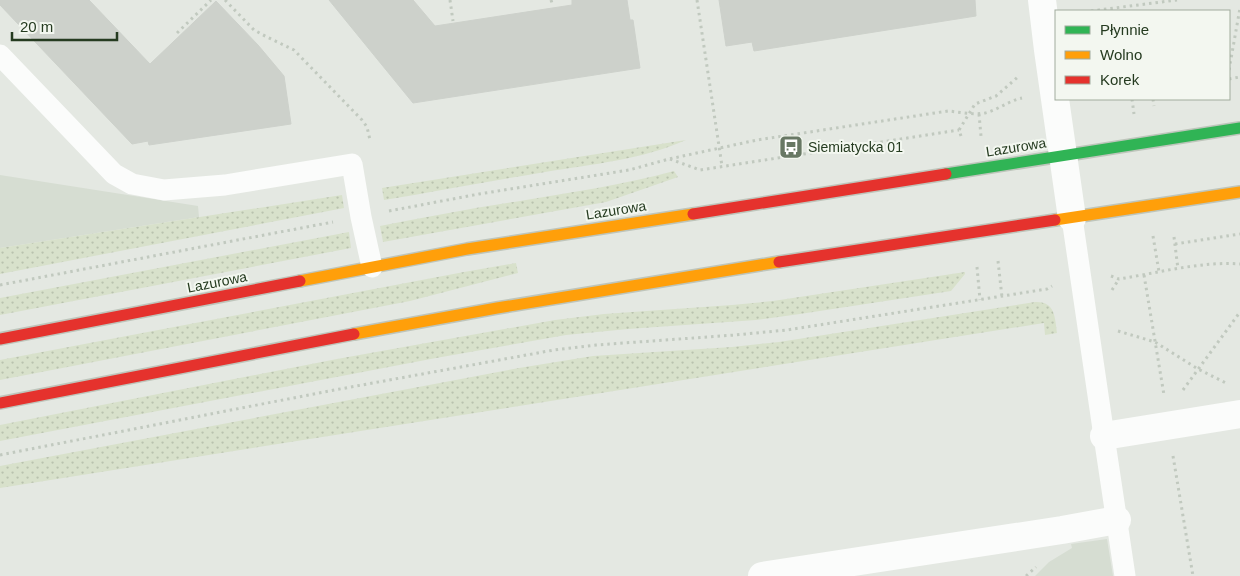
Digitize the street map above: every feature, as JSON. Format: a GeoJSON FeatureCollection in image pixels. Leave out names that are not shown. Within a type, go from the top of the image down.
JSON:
{"type":"FeatureCollection","features":[{"type":"Feature","properties":{"kind":"main road","name":"Lazurowa"},"geometry":{"type":"LineString","coordinates":[[0,339],[477,247],[1240,128]]}},
{"type":"Feature","properties":{"kind":"main road"},"geometry":{"type":"LineString","coordinates":[[0,404],[498,308],[1240,192]]}},
{"type":"Feature","properties":{"kind":"street"},"geometry":{"type":"LineString","coordinates":[[1042,0],[1055,99]]}},
{"type":"Feature","properties":{"kind":"street"},"geometry":{"type":"LineString","coordinates":[[1055,100],[1072,218]]}},
{"type":"Feature","properties":{"kind":"street"},"geometry":{"type":"LineString","coordinates":[[1104,436],[1167,419],[1240,414]]}},
{"type":"Feature","properties":{"kind":"street"},"geometry":{"type":"LineString","coordinates":[[762,576],[1117,520]]}},
{"type":"Feature","properties":{"kind":"lane"},"geometry":{"type":"LineString","coordinates":[[0,54],[114,174],[132,184],[164,190],[187,189],[352,164],[372,267]]}},
{"type":"Feature","properties":{"kind":"lane"},"geometry":{"type":"LineString","coordinates":[[1072,218],[1125,576]]}},
{"type":"Feature","properties":{"kind":"path"},"geometry":{"type":"LineString","coordinates":[[177,33],[211,0]]}},
{"type":"Feature","properties":{"kind":"path"},"geometry":{"type":"LineString","coordinates":[[225,0],[254,30],[294,50],[362,120],[367,127],[371,144]]}},
{"type":"Feature","properties":{"kind":"path"},"geometry":{"type":"LineString","coordinates":[[450,0],[453,21]]}},
{"type":"Feature","properties":{"kind":"path"},"geometry":{"type":"LineString","coordinates":[[697,0],[722,166]]}},
{"type":"Feature","properties":{"kind":"path"},"geometry":{"type":"LineString","coordinates":[[1099,10],[1177,0]]}},
{"type":"Feature","properties":{"kind":"path"},"geometry":{"type":"LineString","coordinates":[[1230,64],[1240,8]]}},
{"type":"Feature","properties":{"kind":"path"},"geometry":{"type":"LineString","coordinates":[[961,136],[959,130],[975,104],[996,96],[1019,76]]}},
{"type":"Feature","properties":{"kind":"path"},"geometry":{"type":"LineString","coordinates":[[959,130],[700,170],[668,159],[757,140],[948,111],[978,114],[987,112],[1012,100],[1023,98]]}},
{"type":"Feature","properties":{"kind":"path"},"geometry":{"type":"LineString","coordinates":[[1132,100],[1134,109]]}},
{"type":"Feature","properties":{"kind":"path"},"geometry":{"type":"LineString","coordinates":[[1153,100],[1154,106]]}},
{"type":"Feature","properties":{"kind":"path"},"geometry":{"type":"LineString","coordinates":[[978,114],[981,132]]}},
{"type":"Feature","properties":{"kind":"path"},"geometry":{"type":"LineString","coordinates":[[1175,244],[1240,234]]}},
{"type":"Feature","properties":{"kind":"path"},"geometry":{"type":"LineString","coordinates":[[1174,237],[1178,269]]}},
{"type":"Feature","properties":{"kind":"path"},"geometry":{"type":"LineString","coordinates":[[1154,240],[1159,272]]}},
{"type":"Feature","properties":{"kind":"path"},"geometry":{"type":"LineString","coordinates":[[998,264],[1002,297]]}},
{"type":"Feature","properties":{"kind":"path"},"geometry":{"type":"LineString","coordinates":[[1119,279],[1178,269],[1219,264],[1240,264]]}},
{"type":"Feature","properties":{"kind":"path"},"geometry":{"type":"LineString","coordinates":[[977,267],[980,300]]}},
{"type":"Feature","properties":{"kind":"path"},"geometry":{"type":"LineString","coordinates":[[1144,275],[1193,576]]}},
{"type":"Feature","properties":{"kind":"path"},"geometry":{"type":"LineString","coordinates":[[0,455],[554,350],[787,330],[1047,289]]}},
{"type":"Feature","properties":{"kind":"path"},"geometry":{"type":"LineString","coordinates":[[1167,419],[1198,369],[1240,312]]}},
{"type":"Feature","properties":{"kind":"path"},"geometry":{"type":"LineString","coordinates":[[1113,329],[1155,342],[1198,369],[1232,386]]}},
{"type":"Feature","properties":{"kind":"shaded area"},"geometry":{"type":"Polygon","coordinates":[[[0,175],[198,206],[199,217],[0,248],[0,175]]]}},
{"type":"Feature","properties":{"kind":"shaded area"},"geometry":{"type":"Polygon","coordinates":[[[1107,539],[1113,576],[1035,576],[1049,562],[1072,548],[1071,544],[1107,539]]]}},
{"type":"Feature","properties":{"kind":"green space"},"geometry":{"type":"Polygon","coordinates":[[[686,140],[634,157],[384,200],[382,188],[686,140]]]}},
{"type":"Feature","properties":{"kind":"green space"},"geometry":{"type":"Polygon","coordinates":[[[674,171],[678,177],[606,202],[383,242],[380,226],[597,188],[674,171]]]}},
{"type":"Feature","properties":{"kind":"green space"},"geometry":{"type":"Polygon","coordinates":[[[342,195],[344,208],[0,274],[0,248],[342,195]]]}},
{"type":"Feature","properties":{"kind":"green space"},"geometry":{"type":"Polygon","coordinates":[[[349,232],[351,248],[0,315],[0,298],[349,232]]]}},
{"type":"Feature","properties":{"kind":"green space"},"geometry":{"type":"Polygon","coordinates":[[[516,263],[518,273],[410,301],[0,380],[0,360],[516,263]]]}},
{"type":"Feature","properties":{"kind":"green space"},"geometry":{"type":"Polygon","coordinates":[[[965,272],[951,291],[756,320],[566,335],[0,441],[0,425],[337,359],[555,320],[604,314],[773,301],[965,272]]]}},
{"type":"Feature","properties":{"kind":"green space"},"geometry":{"type":"Polygon","coordinates":[[[1035,302],[1047,304],[1053,311],[1057,333],[1045,335],[1044,323],[0,488],[0,466],[519,368],[593,356],[779,342],[1035,302]]]}},
{"type":"Feature","properties":{"kind":"building"},"geometry":{"type":"Polygon","coordinates":[[[0,0],[89,0],[150,64],[216,1],[258,45],[284,76],[291,124],[149,145],[148,141],[132,144],[0,5],[0,0]]]}},
{"type":"Feature","properties":{"kind":"building"},"geometry":{"type":"Polygon","coordinates":[[[329,0],[413,0],[435,26],[572,5],[572,0],[627,0],[630,20],[633,20],[640,68],[413,103],[329,0]]]}},
{"type":"Feature","properties":{"kind":"building"},"geometry":{"type":"Polygon","coordinates":[[[719,0],[975,0],[976,16],[754,51],[752,42],[726,46],[719,0]]]}},
{"type":"Feature","properties":{"kind":"traffic: fast"},"geometry":{"type":"LineString","coordinates":[[946,174],[1240,128]]}},
{"type":"Feature","properties":{"kind":"traffic: slow"},"geometry":{"type":"LineString","coordinates":[[1055,220],[1240,192]]}},
{"type":"Feature","properties":{"kind":"traffic: slow"},"geometry":{"type":"LineString","coordinates":[[300,281],[467,249],[693,214]]}},
{"type":"Feature","properties":{"kind":"traffic: slow"},"geometry":{"type":"LineString","coordinates":[[354,334],[497,308],[779,262]]}},
{"type":"Feature","properties":{"kind":"traffic: jam"},"geometry":{"type":"LineString","coordinates":[[693,214],[946,174]]}},
{"type":"Feature","properties":{"kind":"traffic: jam"},"geometry":{"type":"LineString","coordinates":[[779,262],[1055,220]]}},
{"type":"Feature","properties":{"kind":"traffic: jam"},"geometry":{"type":"LineString","coordinates":[[0,339],[300,281]]}},
{"type":"Feature","properties":{"kind":"traffic: jam"},"geometry":{"type":"LineString","coordinates":[[0,403],[354,334]]}},
{"type":"Feature","properties":{"kind":"place","name":"Siemiatycka 01"},"geometry":{"type":"Point","coordinates":[791,147]}}]}
